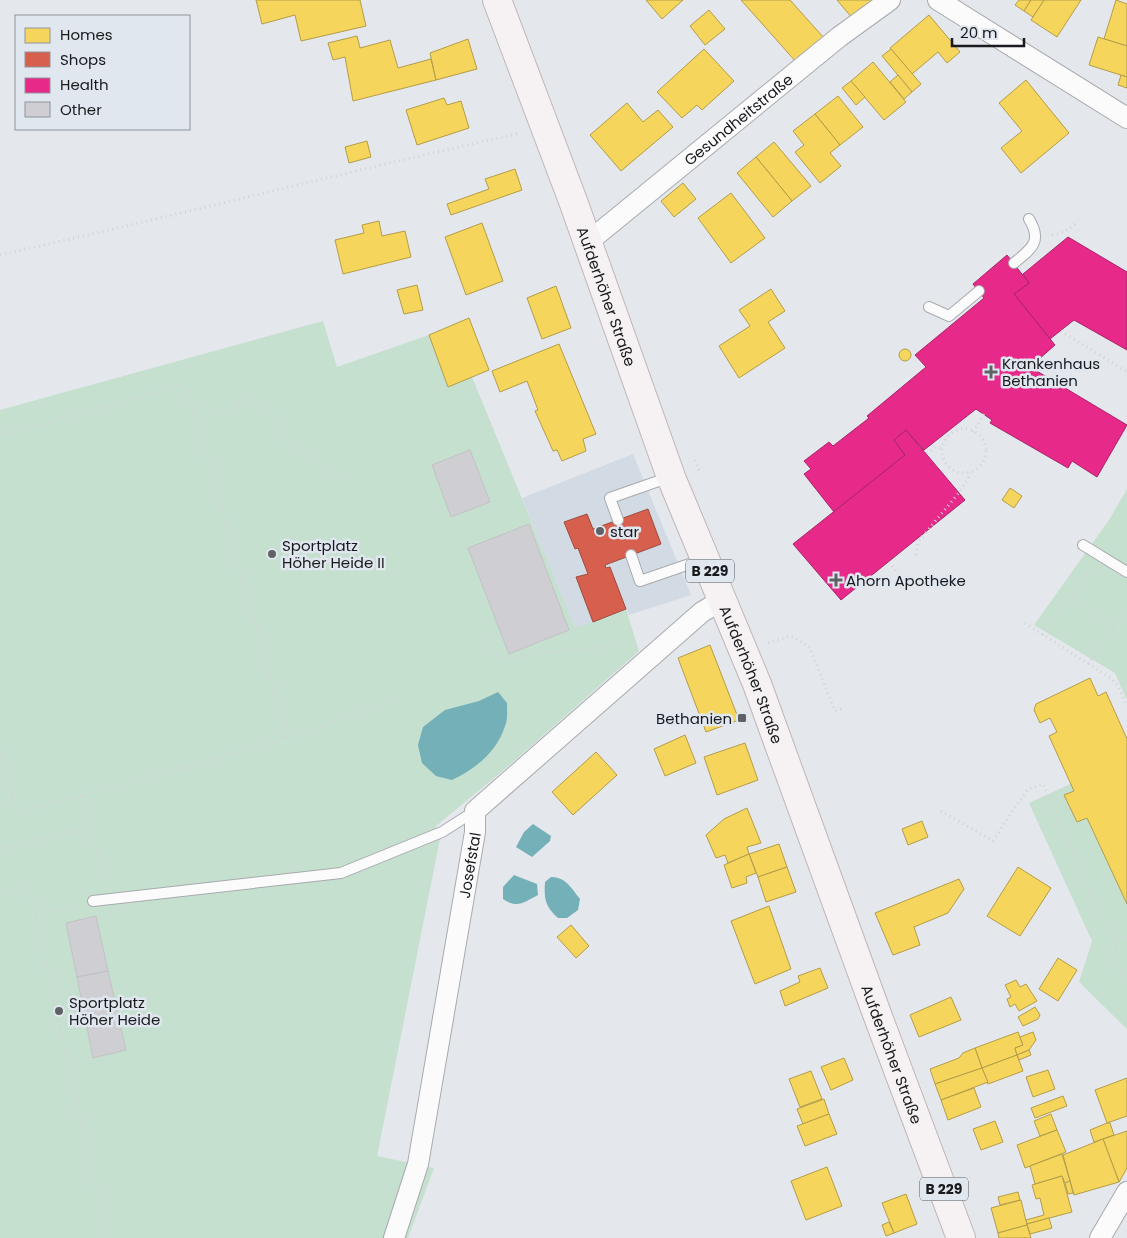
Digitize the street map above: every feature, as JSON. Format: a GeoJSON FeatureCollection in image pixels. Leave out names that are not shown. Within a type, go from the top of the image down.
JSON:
{"type":"FeatureCollection","features":[{"type":"Feature","properties":{"kind":"main road","name":"Aufderhöher Straße"},"geometry":{"type":"LineString","coordinates":[[497,0],[588,242],[671,477],[757,684],[961,1238]]}},
{"type":"Feature","properties":{"kind":"street","name":"Gesundheitstraße"},"geometry":{"type":"LineString","coordinates":[[588,242],[840,37],[890,0]]}},
{"type":"Feature","properties":{"kind":"street"},"geometry":{"type":"LineString","coordinates":[[938,0],[1127,118]]}},
{"type":"Feature","properties":{"kind":"street","name":"Josefstal"},"geometry":{"type":"LineString","coordinates":[[394,1238],[418,1164],[475,832],[475,811],[702,612],[722,600]]}},
{"type":"Feature","properties":{"kind":"street"},"geometry":{"type":"LineString","coordinates":[[1100,1238],[1127,1192]]}},
{"type":"Feature","properties":{"kind":"lane"},"geometry":{"type":"LineString","coordinates":[[1014,263],[1033,245],[1036,237],[1029,219]]}},
{"type":"Feature","properties":{"kind":"lane"},"geometry":{"type":"LineString","coordinates":[[928,307],[949,316],[979,291]]}},
{"type":"Feature","properties":{"kind":"lane"},"geometry":{"type":"LineString","coordinates":[[618,520],[610,498],[671,477]]}},
{"type":"Feature","properties":{"kind":"lane"},"geometry":{"type":"LineString","coordinates":[[1083,545],[1127,572]]}},
{"type":"Feature","properties":{"kind":"lane"},"geometry":{"type":"LineString","coordinates":[[630,555],[640,581],[704,559]]}},
{"type":"Feature","properties":{"kind":"lane"},"geometry":{"type":"LineString","coordinates":[[93,901],[342,873],[442,832],[475,811]]}},
{"type":"Feature","properties":{"kind":"path"},"geometry":{"type":"LineString","coordinates":[[0,255],[141,223],[329,176],[545,127]]}},
{"type":"Feature","properties":{"kind":"path"},"geometry":{"type":"LineString","coordinates":[[1036,237],[1062,233],[1078,221]]}},
{"type":"Feature","properties":{"kind":"path"},"geometry":{"type":"LineString","coordinates":[[1061,331],[1127,372]]}},
{"type":"Feature","properties":{"kind":"path"},"geometry":{"type":"LineString","coordinates":[[0,436],[186,384],[288,736]]}},
{"type":"Feature","properties":{"kind":"path"},"geometry":{"type":"LineString","coordinates":[[197,421],[246,400],[261,402],[268,405],[284,439],[340,480]]}},
{"type":"Feature","properties":{"kind":"path"},"geometry":{"type":"LineString","coordinates":[[974,432],[984,414]]}},
{"type":"Feature","properties":{"kind":"path"},"geometry":{"type":"LineString","coordinates":[[916,555],[918,542],[962,489],[972,472],[981,465],[986,452],[983,440],[974,432],[960,430],[954,432],[949,436],[943,448],[945,462],[957,472],[972,472]]}},
{"type":"Feature","properties":{"kind":"path"},"geometry":{"type":"LineString","coordinates":[[927,454],[936,447],[943,448]]}},
{"type":"Feature","properties":{"kind":"path"},"geometry":{"type":"LineString","coordinates":[[1042,635],[1072,596],[1099,555]]}},
{"type":"Feature","properties":{"kind":"path"},"geometry":{"type":"LineString","coordinates":[[889,562],[896,571]]}},
{"type":"Feature","properties":{"kind":"path"},"geometry":{"type":"LineString","coordinates":[[1072,596],[1115,626]]}},
{"type":"Feature","properties":{"kind":"path"},"geometry":{"type":"LineString","coordinates":[[1088,664],[1127,609]]}},
{"type":"Feature","properties":{"kind":"path"},"geometry":{"type":"LineString","coordinates":[[1025,623],[1112,679],[1118,686],[1127,706]]}},
{"type":"Feature","properties":{"kind":"path"},"geometry":{"type":"LineString","coordinates":[[765,644],[791,636],[809,646],[835,711],[844,708]]}},
{"type":"Feature","properties":{"kind":"path"},"geometry":{"type":"LineString","coordinates":[[482,638],[500,656],[517,657],[546,651],[568,651],[635,643]]}},
{"type":"Feature","properties":{"kind":"path"},"geometry":{"type":"LineString","coordinates":[[0,749],[17,812],[83,796],[288,736],[394,700]]}},
{"type":"Feature","properties":{"kind":"path"},"geometry":{"type":"LineString","coordinates":[[942,811],[993,841],[1028,790],[1043,784],[1108,932],[1118,938],[1127,938]]}},
{"type":"Feature","properties":{"kind":"path"},"geometry":{"type":"LineString","coordinates":[[83,796],[88,809],[108,900]]}},
{"type":"Feature","properties":{"kind":"path"},"geometry":{"type":"LineString","coordinates":[[0,848],[91,828]]}},
{"type":"Feature","properties":{"kind":"path"},"geometry":{"type":"LineString","coordinates":[[0,893],[28,887],[36,915],[107,1238]]}},
{"type":"Feature","properties":{"kind":"path"},"geometry":{"type":"LineString","coordinates":[[36,915],[93,901]]}},
{"type":"Feature","properties":{"kind":"path"},"geometry":{"type":"LineString","coordinates":[[1118,938],[1116,946],[1117,960],[1120,974],[1127,980]]}},
{"type":"Feature","properties":{"kind":"shaded area"},"geometry":{"type":"Polygon","coordinates":[[[633,454],[691,595],[629,615],[626,609],[575,629],[522,498],[633,454]]]}},
{"type":"Feature","properties":{"kind":"green space"},"geometry":{"type":"Polygon","coordinates":[[[323,321],[337,367],[429,335],[448,386],[472,377],[575,628],[626,609],[639,651],[505,769],[436,826],[440,839],[377,1156],[434,1168],[408,1238],[0,1238],[0,410],[323,321]]]}},
{"type":"Feature","properties":{"kind":"green space"},"geometry":{"type":"Polygon","coordinates":[[[1127,489],[1127,700],[1115,673],[1034,625],[1109,520],[1127,489]]]}},
{"type":"Feature","properties":{"kind":"green space"},"geometry":{"type":"Polygon","coordinates":[[[1127,758],[1127,1029],[1079,982],[1092,941],[1029,803],[1127,758]]]}},
{"type":"Feature","properties":{"kind":"water"},"geometry":{"type":"Polygon","coordinates":[[[498,692],[507,703],[507,715],[506,724],[497,744],[484,759],[461,776],[452,780],[436,776],[422,763],[418,745],[423,727],[445,710],[479,701],[498,692]]]}},
{"type":"Feature","properties":{"kind":"water"},"geometry":{"type":"Polygon","coordinates":[[[533,824],[551,836],[550,841],[532,857],[516,847],[524,832],[533,824]]]}},
{"type":"Feature","properties":{"kind":"water"},"geometry":{"type":"Polygon","coordinates":[[[514,875],[537,884],[538,895],[517,904],[503,899],[503,887],[514,875]]]}},
{"type":"Feature","properties":{"kind":"water"},"geometry":{"type":"Polygon","coordinates":[[[551,877],[565,881],[580,899],[578,910],[567,918],[558,918],[550,910],[546,902],[545,882],[551,877]]]}},
{"type":"Feature","properties":{"kind":"building: Homes"},"geometry":{"type":"Polygon","coordinates":[[[256,0],[360,0],[366,26],[301,41],[295,15],[262,24],[256,0]]]}},
{"type":"Feature","properties":{"kind":"building: Homes"},"geometry":{"type":"Polygon","coordinates":[[[646,0],[683,0],[662,19],[646,0]]]}},
{"type":"Feature","properties":{"kind":"building: Homes"},"geometry":{"type":"Polygon","coordinates":[[[741,0],[790,0],[824,38],[797,63],[741,0]]]}},
{"type":"Feature","properties":{"kind":"building: Homes"},"geometry":{"type":"Polygon","coordinates":[[[837,0],[875,0],[853,19],[837,0]]]}},
{"type":"Feature","properties":{"kind":"building: Homes"},"geometry":{"type":"Polygon","coordinates":[[[1019,0],[1031,0],[1024,11],[1015,5],[1019,0]]]}},
{"type":"Feature","properties":{"kind":"building: Homes"},"geometry":{"type":"Polygon","coordinates":[[[1031,0],[1044,0],[1033,17],[1024,11],[1031,0]]]}},
{"type":"Feature","properties":{"kind":"building: Homes"},"geometry":{"type":"Polygon","coordinates":[[[1044,0],[1081,0],[1057,37],[1031,20],[1044,0]]]}},
{"type":"Feature","properties":{"kind":"building: Homes"},"geometry":{"type":"Polygon","coordinates":[[[1116,0],[1127,4],[1127,46],[1104,39],[1116,0]]]}},
{"type":"Feature","properties":{"kind":"building: Homes"},"geometry":{"type":"Polygon","coordinates":[[[709,10],[725,29],[705,45],[690,26],[709,10]]]}},
{"type":"Feature","properties":{"kind":"building: Homes"},"geometry":{"type":"Polygon","coordinates":[[[929,15],[960,52],[947,63],[938,52],[912,74],[890,48],[929,15]]]}},
{"type":"Feature","properties":{"kind":"building: Homes"},"geometry":{"type":"Polygon","coordinates":[[[357,36],[360,48],[390,40],[398,68],[431,59],[436,80],[353,101],[345,57],[333,60],[328,43],[357,36]]]}},
{"type":"Feature","properties":{"kind":"building: Homes"},"geometry":{"type":"Polygon","coordinates":[[[1098,37],[1127,46],[1127,77],[1089,65],[1098,37]]]}},
{"type":"Feature","properties":{"kind":"building: Homes"},"geometry":{"type":"Polygon","coordinates":[[[468,39],[477,69],[436,80],[430,53],[468,39]]]}},
{"type":"Feature","properties":{"kind":"building: Homes"},"geometry":{"type":"Polygon","coordinates":[[[704,49],[734,81],[702,110],[697,105],[682,118],[657,92],[704,49]]]}},
{"type":"Feature","properties":{"kind":"building: Homes"},"geometry":{"type":"Polygon","coordinates":[[[891,49],[921,84],[912,92],[882,56],[891,49]]]}},
{"type":"Feature","properties":{"kind":"building: Homes"},"geometry":{"type":"Polygon","coordinates":[[[873,62],[906,102],[884,120],[851,81],[873,62]]]}},
{"type":"Feature","properties":{"kind":"building: Homes"},"geometry":{"type":"Polygon","coordinates":[[[898,75],[912,92],[904,99],[890,82],[898,75]]]}},
{"type":"Feature","properties":{"kind":"building: Homes"},"geometry":{"type":"Polygon","coordinates":[[[1121,75],[1127,77],[1127,88],[1118,85],[1121,75]]]}},
{"type":"Feature","properties":{"kind":"building: Homes"},"geometry":{"type":"Polygon","coordinates":[[[1026,80],[1069,133],[1021,173],[1001,148],[1022,131],[999,103],[1026,80]]]}},
{"type":"Feature","properties":{"kind":"building: Homes"},"geometry":{"type":"Polygon","coordinates":[[[851,81],[865,97],[856,105],[842,88],[851,81]]]}},
{"type":"Feature","properties":{"kind":"building: Homes"},"geometry":{"type":"Polygon","coordinates":[[[838,96],[863,127],[840,145],[815,114],[838,96]]]}},
{"type":"Feature","properties":{"kind":"building: Homes"},"geometry":{"type":"Polygon","coordinates":[[[444,98],[447,105],[461,101],[469,128],[417,145],[406,110],[444,98]]]}},
{"type":"Feature","properties":{"kind":"building: Homes"},"geometry":{"type":"Polygon","coordinates":[[[627,103],[643,122],[658,110],[673,127],[621,171],[590,135],[627,103]]]}},
{"type":"Feature","properties":{"kind":"building: Homes"},"geometry":{"type":"Polygon","coordinates":[[[815,114],[840,145],[830,153],[841,166],[820,183],[795,152],[804,145],[793,131],[815,114]]]}},
{"type":"Feature","properties":{"kind":"building: Homes"},"geometry":{"type":"Polygon","coordinates":[[[367,141],[371,157],[349,163],[345,147],[367,141]]]}},
{"type":"Feature","properties":{"kind":"building: Homes"},"geometry":{"type":"Polygon","coordinates":[[[774,142],[811,186],[792,201],[756,157],[774,142]]]}},
{"type":"Feature","properties":{"kind":"building: Homes"},"geometry":{"type":"Polygon","coordinates":[[[756,157],[792,201],[773,217],[737,173],[756,157]]]}},
{"type":"Feature","properties":{"kind":"building: Homes"},"geometry":{"type":"Polygon","coordinates":[[[515,169],[522,190],[451,215],[447,204],[489,189],[485,179],[515,169]]]}},
{"type":"Feature","properties":{"kind":"building: Homes"},"geometry":{"type":"Polygon","coordinates":[[[683,183],[696,199],[674,217],[661,201],[683,183]]]}},
{"type":"Feature","properties":{"kind":"building: Homes"},"geometry":{"type":"Polygon","coordinates":[[[731,193],[765,238],[731,263],[698,218],[731,193]]]}},
{"type":"Feature","properties":{"kind":"building: Homes"},"geometry":{"type":"Polygon","coordinates":[[[379,221],[382,236],[405,231],[411,257],[343,274],[335,240],[364,233],[362,225],[379,221]]]}},
{"type":"Feature","properties":{"kind":"building: Homes"},"geometry":{"type":"Polygon","coordinates":[[[482,223],[503,281],[466,295],[445,237],[482,223]]]}},
{"type":"Feature","properties":{"kind":"building: Homes"},"geometry":{"type":"Polygon","coordinates":[[[417,285],[423,310],[404,314],[397,290],[417,285]]]}},
{"type":"Feature","properties":{"kind":"building: Homes"},"geometry":{"type":"Polygon","coordinates":[[[556,286],[571,328],[542,339],[527,298],[556,286]]]}},
{"type":"Feature","properties":{"kind":"building: Homes"},"geometry":{"type":"Polygon","coordinates":[[[771,289],[785,311],[768,322],[785,348],[739,378],[719,346],[750,326],[739,310],[771,289]]]}},
{"type":"Feature","properties":{"kind":"building: Homes"},"geometry":{"type":"Polygon","coordinates":[[[469,318],[489,370],[448,387],[429,335],[469,318]]]}},
{"type":"Feature","properties":{"kind":"building: Homes"},"geometry":{"type":"Polygon","coordinates":[[[559,344],[596,434],[583,439],[586,451],[562,461],[557,450],[553,451],[535,411],[538,410],[527,381],[500,392],[492,371],[559,344]]]}},
{"type":"Feature","properties":{"kind":"building: Homes"},"geometry":{"type":"Polygon","coordinates":[[[905,349],[911,355],[905,361],[899,355],[905,349]]]}},
{"type":"Feature","properties":{"kind":"building: Homes"},"geometry":{"type":"Polygon","coordinates":[[[1010,488],[1022,496],[1014,508],[1002,500],[1010,488]]]}},
{"type":"Feature","properties":{"kind":"building: Homes"},"geometry":{"type":"Polygon","coordinates":[[[710,645],[739,720],[706,732],[678,658],[710,645]]]}},
{"type":"Feature","properties":{"kind":"building: Homes"},"geometry":{"type":"Polygon","coordinates":[[[1090,678],[1098,696],[1106,692],[1127,739],[1127,904],[1087,818],[1077,822],[1064,795],[1074,791],[1049,736],[1057,732],[1050,718],[1040,723],[1034,710],[1036,704],[1090,678]]]}},
{"type":"Feature","properties":{"kind":"building: Homes"},"geometry":{"type":"Polygon","coordinates":[[[685,735],[696,763],[665,776],[654,749],[685,735]]]}},
{"type":"Feature","properties":{"kind":"building: Homes"},"geometry":{"type":"Polygon","coordinates":[[[745,743],[758,780],[717,795],[704,757],[745,743]]]}},
{"type":"Feature","properties":{"kind":"building: Homes"},"geometry":{"type":"Polygon","coordinates":[[[596,752],[617,775],[573,815],[552,792],[596,752]]]}},
{"type":"Feature","properties":{"kind":"building: Homes"},"geometry":{"type":"Polygon","coordinates":[[[747,808],[761,843],[747,847],[749,854],[728,863],[725,855],[716,858],[706,835],[724,819],[747,808]]]}},
{"type":"Feature","properties":{"kind":"building: Homes"},"geometry":{"type":"Polygon","coordinates":[[[922,821],[928,837],[908,845],[902,829],[922,821]]]}},
{"type":"Feature","properties":{"kind":"building: Homes"},"geometry":{"type":"Polygon","coordinates":[[[779,844],[787,867],[758,877],[749,854],[779,844]]]}},
{"type":"Feature","properties":{"kind":"building: Homes"},"geometry":{"type":"Polygon","coordinates":[[[749,854],[756,873],[746,877],[747,883],[732,888],[724,865],[749,854]]]}},
{"type":"Feature","properties":{"kind":"building: Homes"},"geometry":{"type":"Polygon","coordinates":[[[787,867],[796,892],[766,902],[758,877],[787,867]]]}},
{"type":"Feature","properties":{"kind":"building: Homes"},"geometry":{"type":"Polygon","coordinates":[[[1018,867],[1051,888],[1020,936],[987,916],[1018,867]]]}},
{"type":"Feature","properties":{"kind":"building: Homes"},"geometry":{"type":"Polygon","coordinates":[[[959,879],[964,889],[948,913],[914,927],[920,945],[893,955],[875,913],[959,879]]]}},
{"type":"Feature","properties":{"kind":"building: Homes"},"geometry":{"type":"Polygon","coordinates":[[[769,906],[791,969],[755,984],[731,921],[769,906]]]}},
{"type":"Feature","properties":{"kind":"building: Homes"},"geometry":{"type":"Polygon","coordinates":[[[571,925],[589,946],[576,958],[557,937],[571,925]]]}},
{"type":"Feature","properties":{"kind":"building: Homes"},"geometry":{"type":"Polygon","coordinates":[[[1058,958],[1077,970],[1058,1001],[1039,989],[1058,958]]]}},
{"type":"Feature","properties":{"kind":"building: Homes"},"geometry":{"type":"Polygon","coordinates":[[[820,968],[828,988],[785,1006],[780,991],[800,982],[798,976],[820,968]]]}},
{"type":"Feature","properties":{"kind":"building: Homes"},"geometry":{"type":"Polygon","coordinates":[[[1016,980],[1020,987],[1026,984],[1037,1001],[1019,1011],[1015,1004],[1010,1007],[1007,999],[1011,997],[1005,985],[1016,980]]]}},
{"type":"Feature","properties":{"kind":"building: Homes"},"geometry":{"type":"Polygon","coordinates":[[[951,997],[961,1020],[919,1037],[910,1015],[951,997]]]}},
{"type":"Feature","properties":{"kind":"building: Homes"},"geometry":{"type":"Polygon","coordinates":[[[1035,1007],[1040,1015],[1038,1019],[1023,1026],[1018,1017],[1035,1007]]]}},
{"type":"Feature","properties":{"kind":"building: Homes"},"geometry":{"type":"Polygon","coordinates":[[[1018,1032],[1023,1045],[1015,1048],[1017,1055],[982,1068],[975,1048],[1018,1032]]]}},
{"type":"Feature","properties":{"kind":"building: Homes"},"geometry":{"type":"Polygon","coordinates":[[[1033,1032],[1036,1040],[1029,1050],[1017,1055],[1015,1048],[1023,1045],[1020,1037],[1033,1032]]]}},
{"type":"Feature","properties":{"kind":"building: Homes"},"geometry":{"type":"Polygon","coordinates":[[[975,1048],[982,1068],[935,1084],[930,1069],[959,1058],[963,1053],[975,1048]]]}},
{"type":"Feature","properties":{"kind":"building: Homes"},"geometry":{"type":"Polygon","coordinates":[[[1029,1050],[1031,1055],[1019,1060],[1017,1055],[1029,1050]]]}},
{"type":"Feature","properties":{"kind":"building: Homes"},"geometry":{"type":"Polygon","coordinates":[[[1017,1055],[1023,1071],[988,1084],[982,1068],[1017,1055]]]}},
{"type":"Feature","properties":{"kind":"building: Homes"},"geometry":{"type":"Polygon","coordinates":[[[844,1058],[853,1080],[831,1090],[821,1067],[844,1058]]]}},
{"type":"Feature","properties":{"kind":"building: Homes"},"geometry":{"type":"Polygon","coordinates":[[[982,1068],[988,1082],[941,1100],[935,1084],[982,1068]]]}},
{"type":"Feature","properties":{"kind":"building: Homes"},"geometry":{"type":"Polygon","coordinates":[[[1048,1070],[1055,1089],[1033,1097],[1026,1077],[1048,1070]]]}},
{"type":"Feature","properties":{"kind":"building: Homes"},"geometry":{"type":"Polygon","coordinates":[[[811,1071],[822,1099],[800,1107],[789,1079],[811,1071]]]}},
{"type":"Feature","properties":{"kind":"building: Homes"},"geometry":{"type":"Polygon","coordinates":[[[1127,1078],[1127,1116],[1107,1123],[1095,1090],[1127,1078]]]}},
{"type":"Feature","properties":{"kind":"building: Homes"},"geometry":{"type":"Polygon","coordinates":[[[974,1088],[981,1107],[948,1120],[941,1100],[974,1088]]]}},
{"type":"Feature","properties":{"kind":"building: Homes"},"geometry":{"type":"Polygon","coordinates":[[[1063,1096],[1067,1106],[1035,1118],[1031,1108],[1063,1096]]]}},
{"type":"Feature","properties":{"kind":"building: Homes"},"geometry":{"type":"Polygon","coordinates":[[[824,1099],[829,1114],[803,1124],[797,1109],[824,1099]]]}},
{"type":"Feature","properties":{"kind":"building: Homes"},"geometry":{"type":"Polygon","coordinates":[[[829,1114],[837,1134],[805,1146],[797,1126],[829,1114]]]}},
{"type":"Feature","properties":{"kind":"building: Homes"},"geometry":{"type":"Polygon","coordinates":[[[1051,1114],[1057,1130],[1040,1136],[1034,1121],[1051,1114]]]}},
{"type":"Feature","properties":{"kind":"building: Homes"},"geometry":{"type":"Polygon","coordinates":[[[995,1121],[1003,1142],[981,1150],[973,1129],[995,1121]]]}},
{"type":"Feature","properties":{"kind":"building: Homes"},"geometry":{"type":"Polygon","coordinates":[[[1110,1123],[1114,1135],[1094,1142],[1090,1130],[1110,1123]]]}},
{"type":"Feature","properties":{"kind":"building: Homes"},"geometry":{"type":"Polygon","coordinates":[[[1057,1130],[1066,1152],[1025,1168],[1017,1145],[1057,1130]]]}},
{"type":"Feature","properties":{"kind":"building: Homes"},"geometry":{"type":"Polygon","coordinates":[[[1127,1131],[1127,1168],[1119,1182],[1103,1139],[1127,1131]]]}},
{"type":"Feature","properties":{"kind":"building: Homes"},"geometry":{"type":"Polygon","coordinates":[[[1103,1139],[1119,1182],[1074,1195],[1063,1155],[1103,1139]]]}},
{"type":"Feature","properties":{"kind":"building: Homes"},"geometry":{"type":"Polygon","coordinates":[[[1062,1154],[1070,1181],[1065,1183],[1062,1176],[1035,1184],[1030,1166],[1062,1154]]]}},
{"type":"Feature","properties":{"kind":"building: Homes"},"geometry":{"type":"Polygon","coordinates":[[[827,1167],[842,1206],[806,1220],[791,1181],[827,1167]]]}},
{"type":"Feature","properties":{"kind":"building: Homes"},"geometry":{"type":"Polygon","coordinates":[[[1062,1176],[1072,1212],[1027,1224],[1026,1220],[1044,1215],[1040,1198],[1036,1199],[1032,1185],[1062,1176]]]}},
{"type":"Feature","properties":{"kind":"building: Homes"},"geometry":{"type":"Polygon","coordinates":[[[1070,1181],[1073,1193],[1068,1194],[1065,1183],[1070,1181]]]}},
{"type":"Feature","properties":{"kind":"building: Homes"},"geometry":{"type":"Polygon","coordinates":[[[1018,1192],[1020,1200],[1000,1205],[998,1197],[1018,1192]]]}},
{"type":"Feature","properties":{"kind":"building: Homes"},"geometry":{"type":"Polygon","coordinates":[[[906,1194],[917,1224],[894,1233],[882,1203],[906,1194]]]}},
{"type":"Feature","properties":{"kind":"building: Homes"},"geometry":{"type":"Polygon","coordinates":[[[1021,1200],[1027,1225],[998,1233],[991,1208],[1021,1200]]]}},
{"type":"Feature","properties":{"kind":"building: Homes"},"geometry":{"type":"Polygon","coordinates":[[[1049,1218],[1052,1228],[1030,1234],[1027,1224],[1049,1218]]]}},
{"type":"Feature","properties":{"kind":"building: Homes"},"geometry":{"type":"Polygon","coordinates":[[[889,1222],[894,1233],[886,1236],[882,1225],[889,1222]]]}},
{"type":"Feature","properties":{"kind":"building: Homes"},"geometry":{"type":"Polygon","coordinates":[[[1027,1225],[1031,1238],[999,1238],[998,1233],[1027,1225]]]}},
{"type":"Feature","properties":{"kind":"building: Shops"},"geometry":{"type":"Polygon","coordinates":[[[648,509],[661,544],[605,565],[606,568],[610,567],[626,609],[593,622],[576,577],[588,574],[578,548],[575,549],[564,522],[587,514],[593,529],[648,509]]]}},
{"type":"Feature","properties":{"kind":"building: Health"},"geometry":{"type":"Polygon","coordinates":[[[1068,237],[1127,272],[1127,350],[1074,320],[1050,339],[1014,294],[1029,283],[1023,274],[1068,237]]]}},
{"type":"Feature","properties":{"kind":"building: Health"},"geometry":{"type":"Polygon","coordinates":[[[1007,255],[1029,283],[1014,294],[1055,345],[1030,367],[1127,425],[1097,477],[1072,461],[1068,468],[990,423],[992,420],[976,409],[924,450],[906,430],[894,440],[905,455],[834,512],[804,474],[811,469],[804,461],[829,442],[833,446],[869,418],[867,416],[926,367],[915,355],[984,298],[973,284],[1007,255]]]}},
{"type":"Feature","properties":{"kind":"building: Health"},"geometry":{"type":"Polygon","coordinates":[[[906,430],[965,500],[841,600],[793,544],[905,455],[894,440],[906,430]]]}},
{"type":"Feature","properties":{"kind":"building: Other"},"geometry":{"type":"Polygon","coordinates":[[[470,450],[490,502],[451,517],[432,465],[470,450]]]}},
{"type":"Feature","properties":{"kind":"building: Other"},"geometry":{"type":"Polygon","coordinates":[[[529,524],[569,630],[509,654],[468,548],[529,524]]]}},
{"type":"Feature","properties":{"kind":"building: Other"},"geometry":{"type":"Polygon","coordinates":[[[96,916],[108,971],[77,977],[66,923],[96,916]]]}},
{"type":"Feature","properties":{"kind":"building: Other"},"geometry":{"type":"Polygon","coordinates":[[[108,971],[126,1050],[93,1058],[77,977],[108,971]]]}},
{"type":"Feature","properties":{"kind":"place","name":"Krankenhaus Bethanien"},"geometry":{"type":"Point","coordinates":[991,372]}},
{"type":"Feature","properties":{"kind":"place","name":"star"},"geometry":{"type":"Point","coordinates":[600,531]}},
{"type":"Feature","properties":{"kind":"place","name":"Sportplatz Höher Heide II"},"geometry":{"type":"Point","coordinates":[272,554]}},
{"type":"Feature","properties":{"kind":"place","name":"Ahorn Apotheke"},"geometry":{"type":"Point","coordinates":[836,580]}},
{"type":"Feature","properties":{"kind":"place","name":"Bethanien"},"geometry":{"type":"Point","coordinates":[742,718]}},
{"type":"Feature","properties":{"kind":"place","name":"Sportplatz Höher Heide"},"geometry":{"type":"Point","coordinates":[59,1011]}}]}
